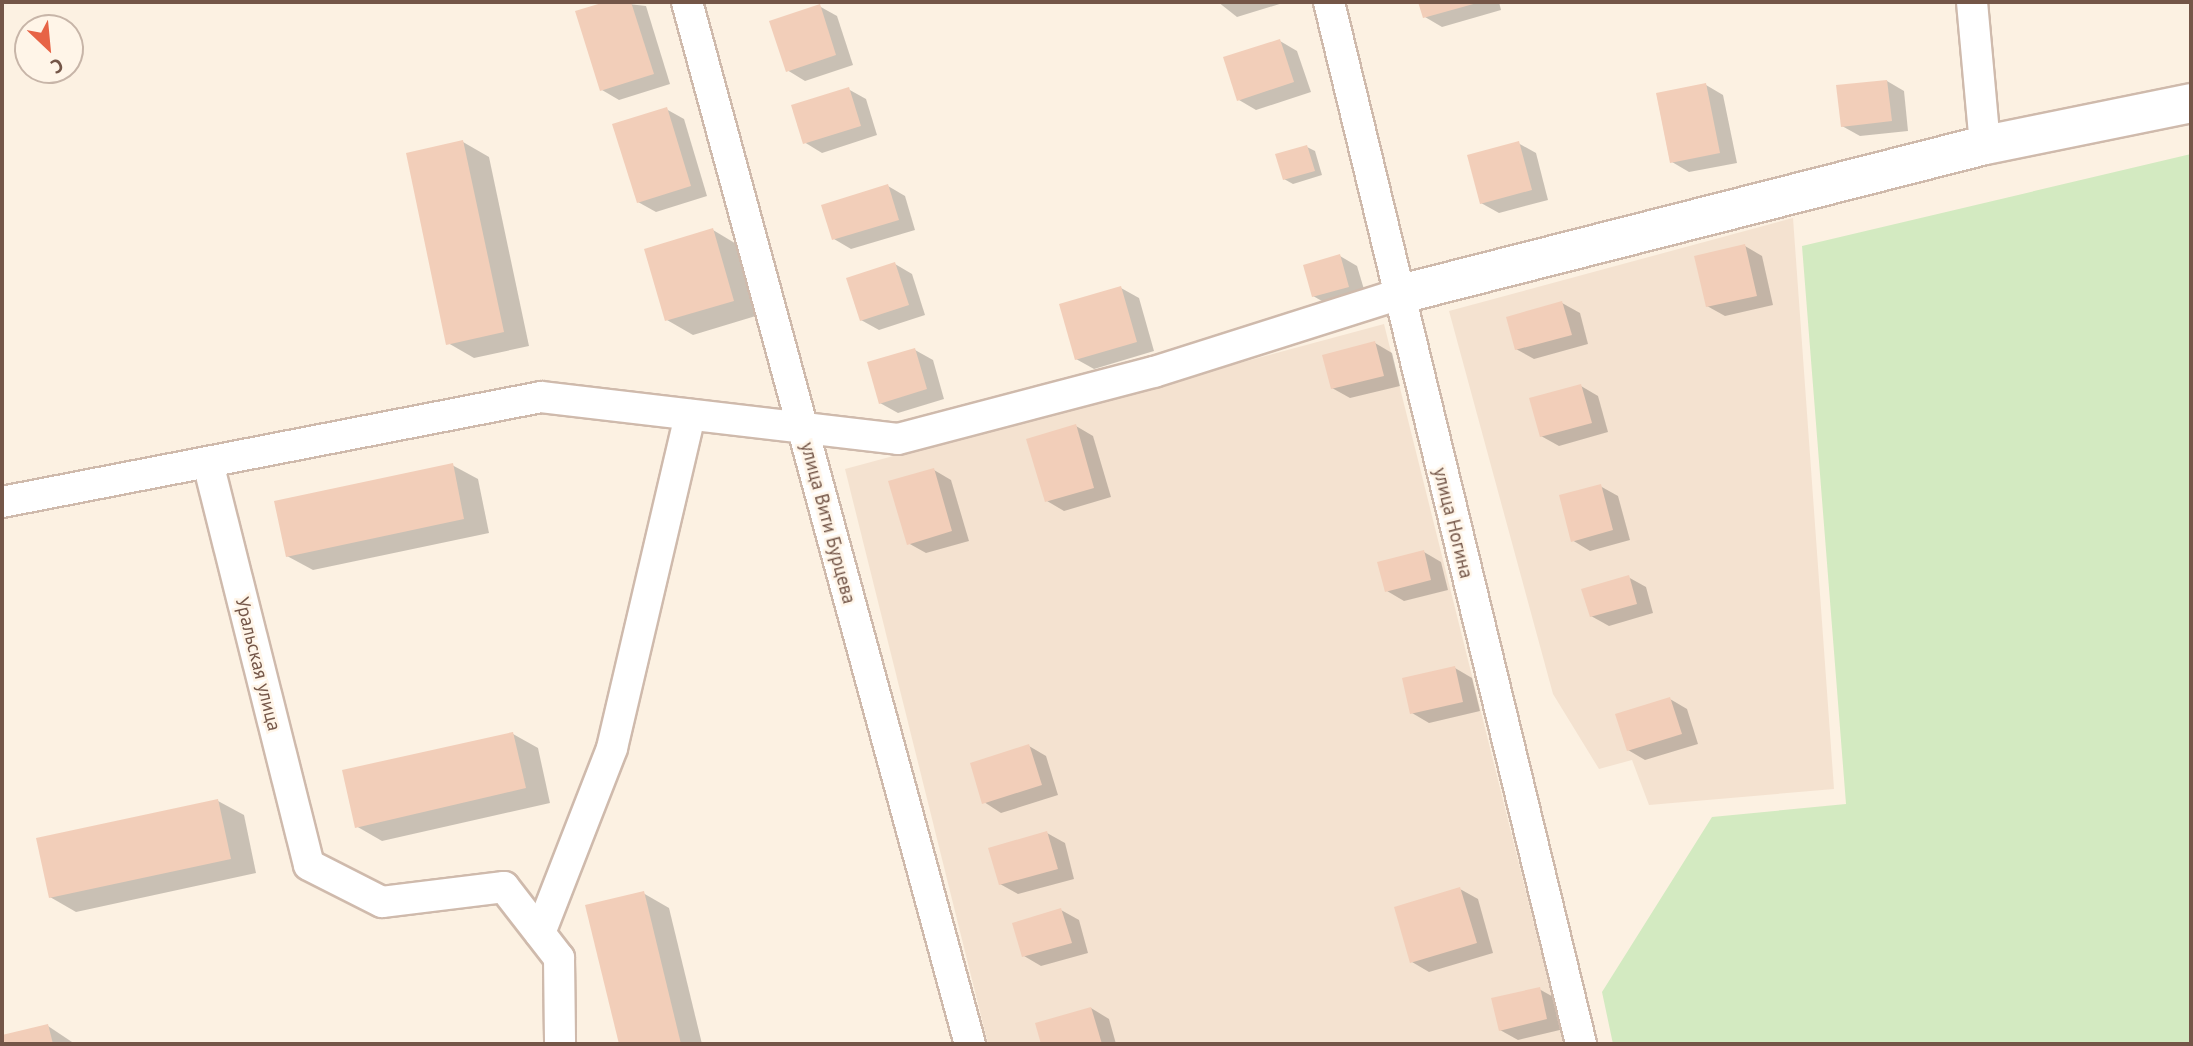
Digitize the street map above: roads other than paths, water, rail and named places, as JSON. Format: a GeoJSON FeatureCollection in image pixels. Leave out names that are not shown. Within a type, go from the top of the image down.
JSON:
{"type":"FeatureCollection","features":[{"type":"Feature","properties":{"kind":"street","name":"улица Вити Бурцева"},"geometry":{"type":"LineString","coordinates":[[687,2],[970,1044]]}},
{"type":"Feature","properties":{"kind":"street","name":"улица Ногина"},"geometry":{"type":"LineString","coordinates":[[1329,2],[1397,295],[1581,1044]]}},
{"type":"Feature","properties":{"kind":"street"},"geometry":{"type":"LineString","coordinates":[[1972,2],[1985,145]]}},
{"type":"Feature","properties":{"kind":"street"},"geometry":{"type":"LineString","coordinates":[[2,502],[541,397],[898,439],[1154,372],[1397,295],[1985,145],[2191,103]]}},
{"type":"Feature","properties":{"kind":"street"},"geometry":{"type":"LineString","coordinates":[[560,1044],[559,958],[540,933],[611,748],[690,415]]}},
{"type":"Feature","properties":{"kind":"street","name":"Уральская улица"},"geometry":{"type":"LineString","coordinates":[[208,463],[309,865],[382,902],[504,887],[540,933]]}}]}
